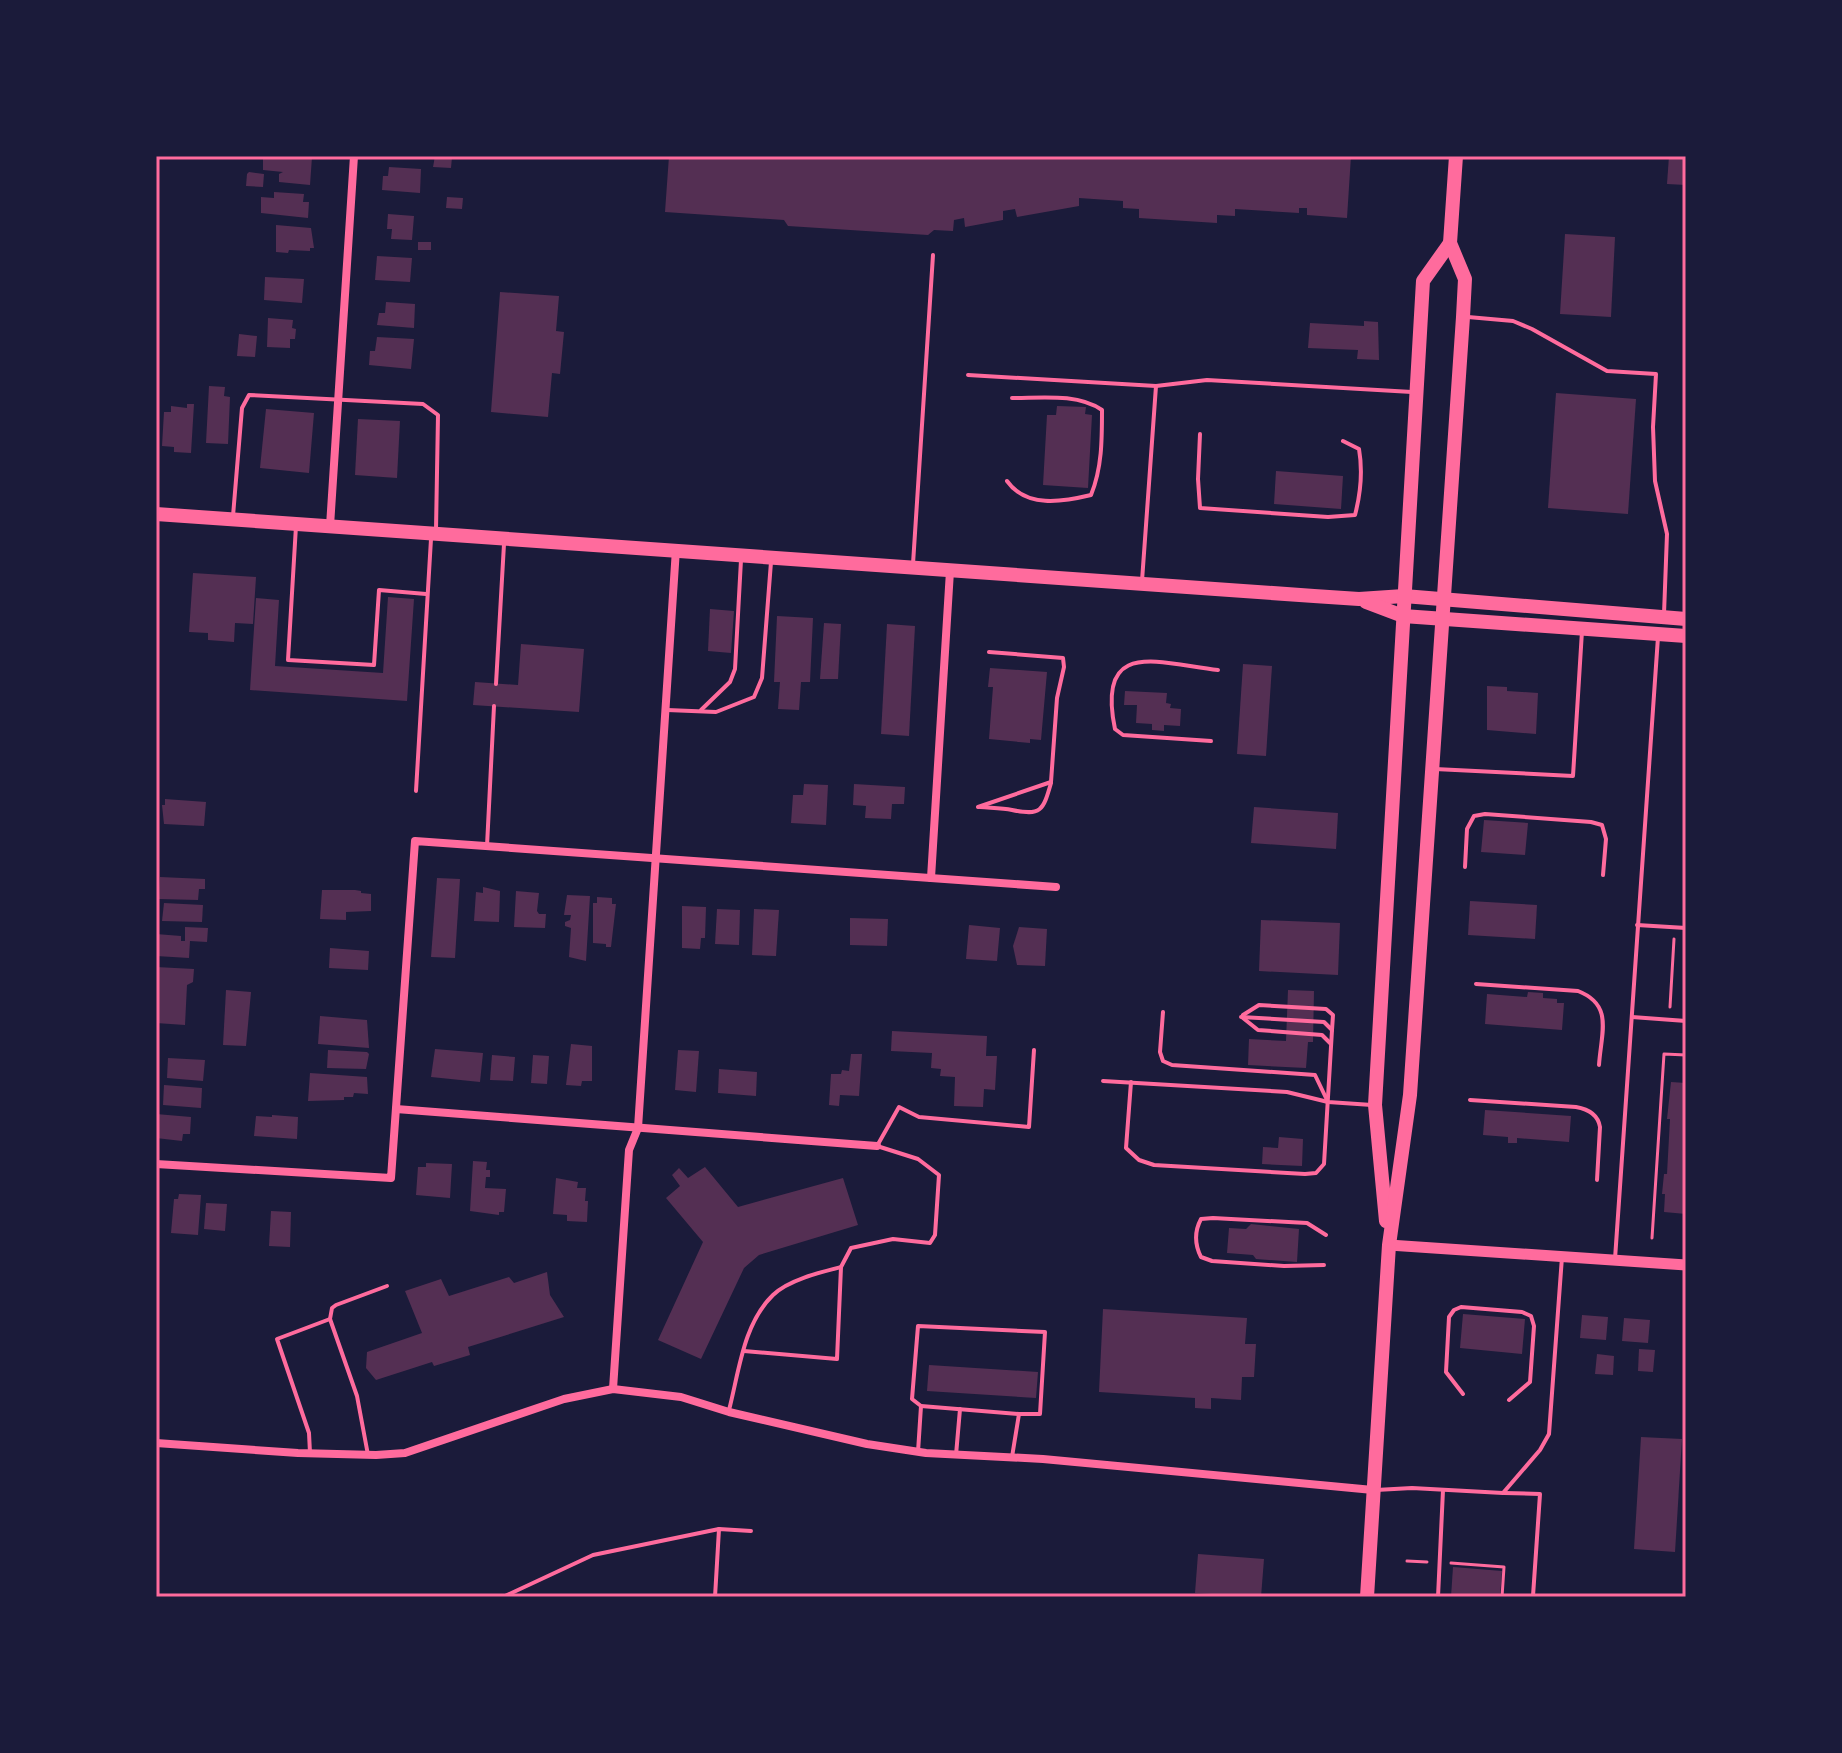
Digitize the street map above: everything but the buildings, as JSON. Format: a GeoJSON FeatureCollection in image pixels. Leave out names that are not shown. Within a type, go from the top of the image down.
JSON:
{"type":"FeatureCollection","features":[{"type":"Feature","properties":{"kind":"main road"},"geometry":{"type":"LineString","coordinates":[[1367,1597],[1389,1245],[1410,1095],[1463,317],[1465,279],[1450,243],[1456,156]]}},
{"type":"Feature","properties":{"kind":"main road"},"geometry":{"type":"LineString","coordinates":[[1389,1245],[1375,1105],[1423,281],[1450,243]]}},
{"type":"Feature","properties":{"kind":"main road"},"geometry":{"type":"LineString","coordinates":[[156,514],[1359,599],[1404,596],[1686,619]]}},
{"type":"Feature","properties":{"kind":"main road"},"geometry":{"type":"LineString","coordinates":[[1359,599],[1403,616],[1686,636]]}},
{"type":"Feature","properties":{"kind":"street"},"geometry":{"type":"LineString","coordinates":[[330,526],[354,156]]}},
{"type":"Feature","properties":{"kind":"street"},"geometry":{"type":"LineString","coordinates":[[613,1389],[629,1150],[638,1128],[676,549]]}},
{"type":"Feature","properties":{"kind":"street"},"geometry":{"type":"LineString","coordinates":[[931,878],[950,571]]}},
{"type":"Feature","properties":{"kind":"street"},"geometry":{"type":"LineString","coordinates":[[156,1164],[391,1178],[415,841],[1056,887]]}},
{"type":"Feature","properties":{"kind":"street"},"geometry":{"type":"LineString","coordinates":[[396,1109],[877,1146]]}},
{"type":"Feature","properties":{"kind":"street"},"geometry":{"type":"LineString","coordinates":[[1389,1245],[1686,1265]]}},
{"type":"Feature","properties":{"kind":"street"},"geometry":{"type":"LineString","coordinates":[[156,1443],[310,1453],[405,1453],[564,1399],[613,1389],[681,1397],[729,1412],[867,1444],[918,1452],[1373,1490]]}},
{"type":"Feature","properties":{"kind":"lane"},"geometry":{"type":"LineString","coordinates":[[913,568],[933,255]]}},
{"type":"Feature","properties":{"kind":"lane"},"geometry":{"type":"LineString","coordinates":[[1463,317],[1513,321],[1607,371],[1656,374],[1653,427],[1655,481],[1667,534],[1664,617]]}},
{"type":"Feature","properties":{"kind":"lane"},"geometry":{"type":"LineString","coordinates":[[968,375],[1156,386],[1207,380],[1417,392]]}},
{"type":"Feature","properties":{"kind":"lane"},"geometry":{"type":"LineString","coordinates":[[1142,583],[1156,386]]}},
{"type":"Feature","properties":{"kind":"lane"},"geometry":{"type":"LineString","coordinates":[[233,519],[242,408],[249,395],[423,404],[438,415],[434,533],[426,594],[416,791]]}},
{"type":"Feature","properties":{"kind":"lane"},"geometry":{"type":"LineString","coordinates":[[1007,481],[1014,492],[1034,500],[1064,502],[1091,495],[1098,478],[1103,442],[1102,410],[1091,402],[1012,398]]}},
{"type":"Feature","properties":{"kind":"lane"},"geometry":{"type":"LineString","coordinates":[[1200,434],[1200,508],[1328,517],[1355,515],[1360,493],[1362,467],[1359,449],[1343,441]]}},
{"type":"Feature","properties":{"kind":"lane"},"geometry":{"type":"LineString","coordinates":[[296,524],[288,660],[374,665],[379,590],[426,594]]}},
{"type":"Feature","properties":{"kind":"lane"},"geometry":{"type":"LineString","coordinates":[[496,684],[505,537]]}},
{"type":"Feature","properties":{"kind":"lane"},"geometry":{"type":"LineString","coordinates":[[700,712],[730,682],[735,669],[742,554]]}},
{"type":"Feature","properties":{"kind":"lane"},"geometry":{"type":"LineString","coordinates":[[667,710],[716,712],[754,697],[762,678],[771,556]]}},
{"type":"Feature","properties":{"kind":"lane"},"geometry":{"type":"LineString","coordinates":[[1432,769],[1573,776],[1583,629]]}},
{"type":"Feature","properties":{"kind":"lane"},"geometry":{"type":"LineString","coordinates":[[1615,1261],[1658,634]]}},
{"type":"Feature","properties":{"kind":"lane"},"geometry":{"type":"LineString","coordinates":[[989,652],[1063,658],[1064,667],[1057,698],[1051,782],[1046,801],[1037,812],[1027,815],[1012,810],[978,807],[1051,782]]}},
{"type":"Feature","properties":{"kind":"lane"},"geometry":{"type":"LineString","coordinates":[[1211,741],[1123,735],[1115,729],[1112,698],[1115,676],[1128,664],[1144,661],[1218,670]]}},
{"type":"Feature","properties":{"kind":"lane"},"geometry":{"type":"LineString","coordinates":[[487,846],[494,706]]}},
{"type":"Feature","properties":{"kind":"lane"},"geometry":{"type":"LineString","coordinates":[[1465,867],[1467,829],[1474,816],[1485,814],[1602,825],[1606,839],[1603,875]]}},
{"type":"Feature","properties":{"kind":"lane"},"geometry":{"type":"LineString","coordinates":[[1637,925],[1686,928]]}},
{"type":"Feature","properties":{"kind":"lane"},"geometry":{"type":"LineString","coordinates":[[1476,984],[1578,991],[1592,997],[1599,1004],[1602,1015],[1599,1065]]}},
{"type":"Feature","properties":{"kind":"lane"},"geometry":{"type":"LineString","coordinates":[[1131,1082],[1126,1148],[1139,1160],[1154,1165],[1316,1173],[1324,1164],[1333,1015],[1326,1009],[1259,1005],[1241,1017]]}},
{"type":"Feature","properties":{"kind":"lane"},"geometry":{"type":"LineString","coordinates":[[1163,1012],[1160,1052],[1163,1061],[1172,1065],[1315,1075],[1328,1102]]}},
{"type":"Feature","properties":{"kind":"lane"},"geometry":{"type":"LineString","coordinates":[[1241,1017],[1258,1030],[1322,1035],[1331,1044]]}},
{"type":"Feature","properties":{"kind":"lane"},"geometry":{"type":"LineString","coordinates":[[1241,1017],[1324,1022],[1332,1030]]}},
{"type":"Feature","properties":{"kind":"lane"},"geometry":{"type":"LineString","coordinates":[[1632,1017],[1686,1021]]}},
{"type":"Feature","properties":{"kind":"lane"},"geometry":{"type":"LineString","coordinates":[[744,1351],[837,1359],[841,1267],[851,1248],[893,1239],[930,1243],[935,1235],[939,1175],[918,1159],[877,1146],[899,1107],[919,1117],[1029,1127],[1034,1050]]}},
{"type":"Feature","properties":{"kind":"lane"},"geometry":{"type":"LineString","coordinates":[[1103,1081],[1287,1092],[1328,1102],[1375,1105]]}},
{"type":"Feature","properties":{"kind":"lane"},"geometry":{"type":"LineString","coordinates":[[1470,1100],[1576,1107],[1590,1112],[1599,1121],[1600,1127],[1597,1180]]}},
{"type":"Feature","properties":{"kind":"lane"},"geometry":{"type":"LineString","coordinates":[[1324,1265],[1284,1266],[1212,1261],[1201,1257],[1196,1248],[1197,1226],[1201,1219],[1213,1218],[1307,1223],[1326,1235]]}},
{"type":"Feature","properties":{"kind":"lane"},"geometry":{"type":"LineString","coordinates":[[1503,1493],[1540,1450],[1549,1434],[1562,1257]]}},
{"type":"Feature","properties":{"kind":"lane"},"geometry":{"type":"LineString","coordinates":[[729,1412],[752,1325],[774,1294],[811,1275],[841,1267]]}},
{"type":"Feature","properties":{"kind":"lane"},"geometry":{"type":"LineString","coordinates":[[368,1455],[357,1396],[330,1319],[332,1308],[336,1305],[387,1286]]}},
{"type":"Feature","properties":{"kind":"lane"},"geometry":{"type":"LineString","coordinates":[[1463,1394],[1446,1372],[1449,1317],[1454,1310],[1461,1307],[1522,1312],[1531,1316],[1534,1326],[1530,1382],[1509,1400]]}},
{"type":"Feature","properties":{"kind":"lane"},"geometry":{"type":"LineString","coordinates":[[310,1453],[309,1433],[277,1339],[330,1319]]}},
{"type":"Feature","properties":{"kind":"lane"},"geometry":{"type":"LineString","coordinates":[[918,1326],[1045,1332],[1040,1414],[960,1409],[921,1406],[912,1399],[918,1326]]}},
{"type":"Feature","properties":{"kind":"lane"},"geometry":{"type":"LineString","coordinates":[[918,1452],[921,1406]]}},
{"type":"Feature","properties":{"kind":"lane"},"geometry":{"type":"LineString","coordinates":[[956,1455],[960,1409]]}},
{"type":"Feature","properties":{"kind":"lane"},"geometry":{"type":"LineString","coordinates":[[1012,1458],[1019,1414]]}},
{"type":"Feature","properties":{"kind":"lane"},"geometry":{"type":"LineString","coordinates":[[1373,1490],[1412,1488],[1540,1494],[1533,1596],[1545,1597]]}},
{"type":"Feature","properties":{"kind":"lane"},"geometry":{"type":"LineString","coordinates":[[1438,1597],[1443,1490]]}},
{"type":"Feature","properties":{"kind":"lane"},"geometry":{"type":"LineString","coordinates":[[503,1597],[593,1555],[719,1529],[751,1531]]}},
{"type":"Feature","properties":{"kind":"lane"},"geometry":{"type":"LineString","coordinates":[[715,1597],[719,1529]]}},
{"type":"Feature","properties":{"kind":"path"},"geometry":{"type":"LineString","coordinates":[[1669,1020],[1675,927]]}},
{"type":"Feature","properties":{"kind":"path"},"geometry":{"type":"LineString","coordinates":[[1652,1238],[1664,1054],[1686,1055]]}},
{"type":"Feature","properties":{"kind":"path"},"geometry":{"type":"LineString","coordinates":[[1407,1561],[1429,1562]]}},
{"type":"Feature","properties":{"kind":"path"},"geometry":{"type":"LineString","coordinates":[[1451,1563],[1504,1567],[1502,1597]]}}]}
